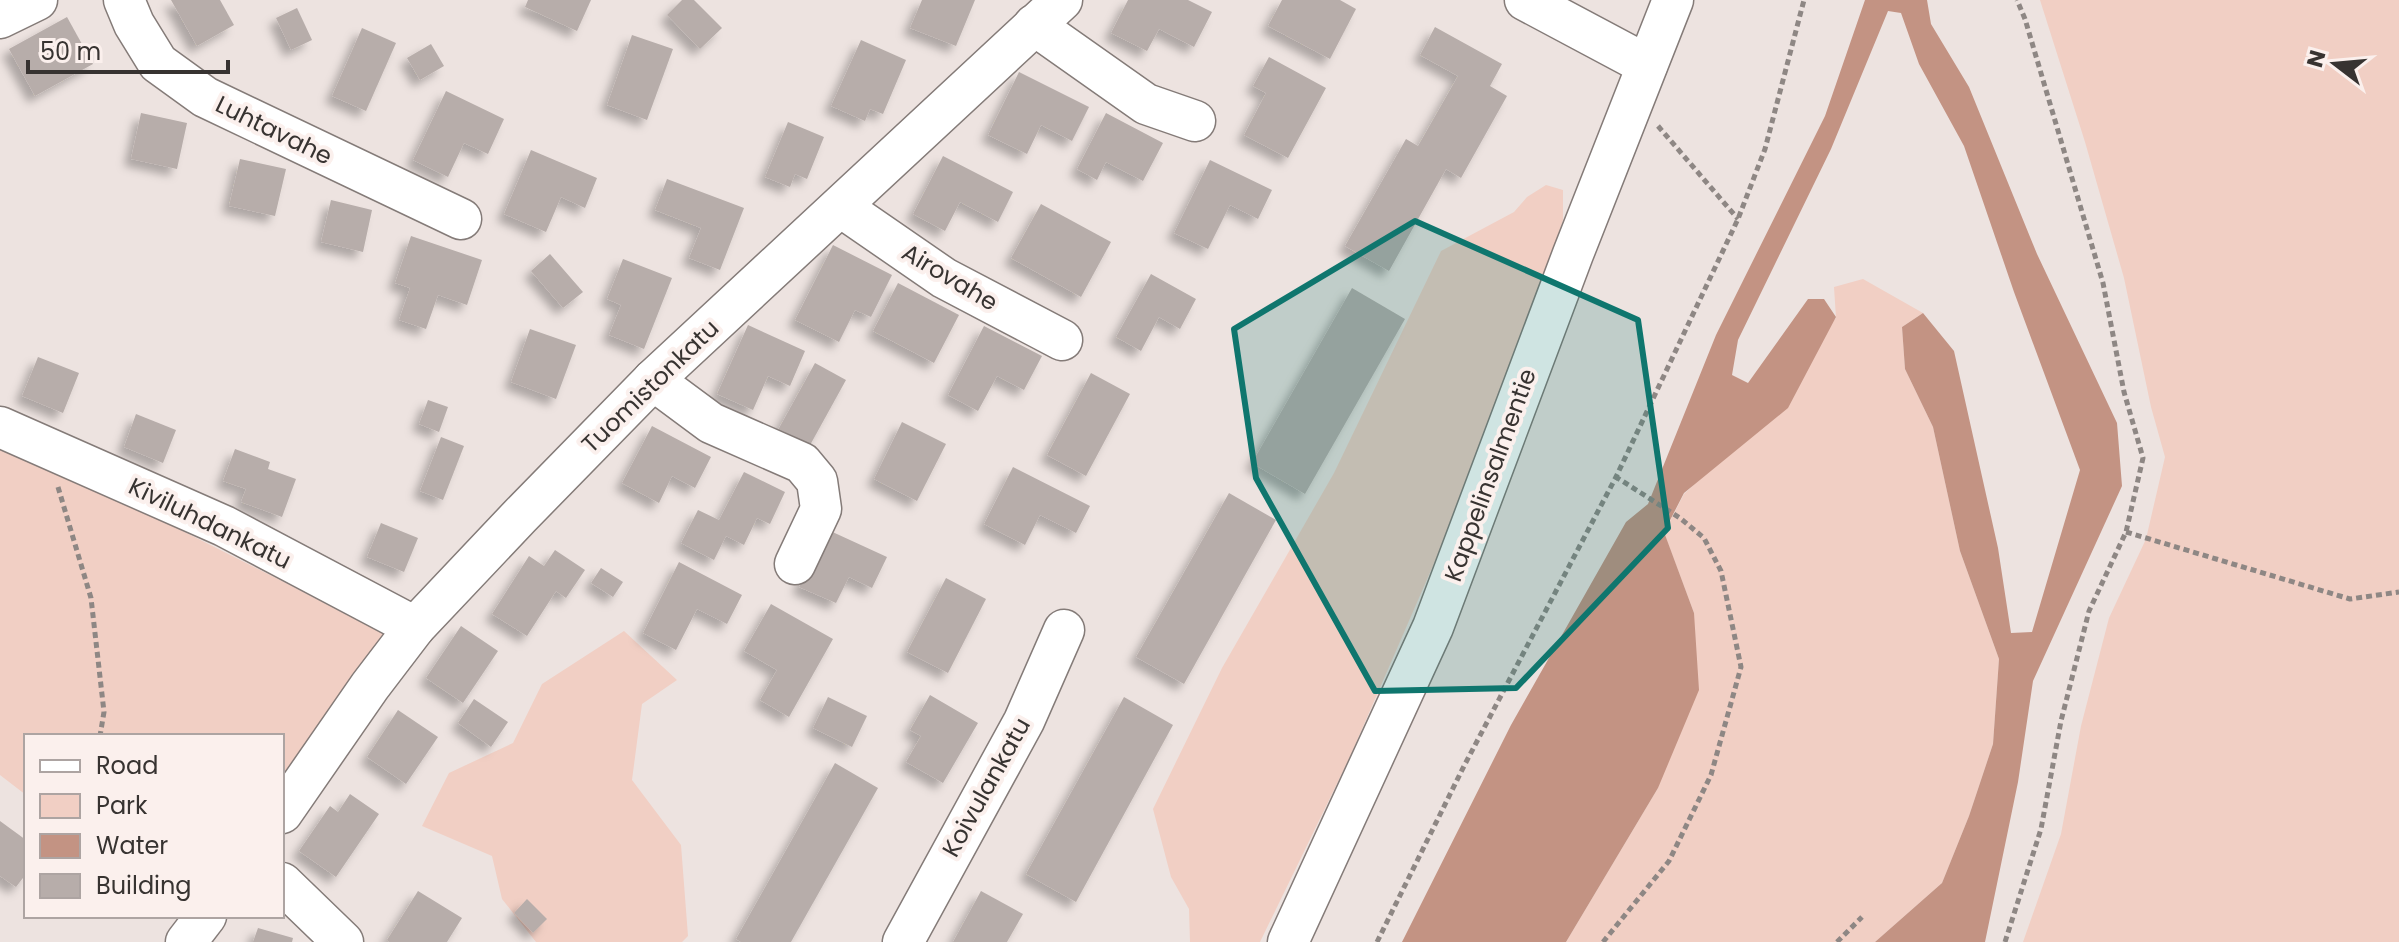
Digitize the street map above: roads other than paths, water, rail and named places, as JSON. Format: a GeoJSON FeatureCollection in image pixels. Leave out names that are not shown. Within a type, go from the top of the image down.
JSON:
{"type":"FeatureCollection","features":[{"type":"Feature","properties":{"kind":"street"},"geometry":{"type":"LineString","coordinates":[[0,18],[37,0]]}},
{"type":"Feature","properties":{"kind":"street","name":"Luhtavahe"},"geometry":{"type":"LineString","coordinates":[[124,0],[134,24],[158,63],[205,97],[461,219]]}},
{"type":"Feature","properties":{"kind":"street"},"geometry":{"type":"LineString","coordinates":[[1525,0],[1640,82]]}},
{"type":"Feature","properties":{"kind":"street","name":"Kappelinsalmentie"},"geometry":{"type":"LineString","coordinates":[[1288,942],[1433,627],[1573,254],[1673,0]]}},
{"type":"Feature","properties":{"kind":"street"},"geometry":{"type":"LineString","coordinates":[[1048,13],[1146,104],[1195,121]]}},
{"type":"Feature","properties":{"kind":"street","name":"Tuomistonkatu"},"geometry":{"type":"LineString","coordinates":[[284,810],[415,627],[520,516],[653,380],[1048,13]]}},
{"type":"Feature","properties":{"kind":"street","name":"Airovahe"},"geometry":{"type":"LineString","coordinates":[[841,207],[944,278],[1062,340]]}},
{"type":"Feature","properties":{"kind":"street"},"geometry":{"type":"LineString","coordinates":[[653,380],[711,423],[802,463],[817,481],[821,509],[795,564]]}},
{"type":"Feature","properties":{"kind":"street","name":"Kiviluhdankatu"},"geometry":{"type":"LineString","coordinates":[[0,427],[224,526],[415,627]]}},
{"type":"Feature","properties":{"kind":"street","name":"Koivulankatu"},"geometry":{"type":"LineString","coordinates":[[903,942],[1024,721],[1064,630]]}},
{"type":"Feature","properties":{"kind":"street"},"geometry":{"type":"LineString","coordinates":[[284,885],[343,942]]}},
{"type":"Feature","properties":{"kind":"street"},"geometry":{"type":"LineString","coordinates":[[186,942],[204,918]]}},
{"type":"Feature","properties":{"kind":"water"},"geometry":{"type":"Polygon","coordinates":[[[1865,0],[1927,0],[1931,24],[1969,87],[2037,254],[2117,423],[2122,486],[2033,681],[2018,782],[1985,942],[1875,942],[1942,883],[1993,744],[1999,659],[1960,551],[1933,427],[1905,369],[1902,327],[1923,313],[1954,351],[1998,548],[2011,633],[2032,632],[2080,470],[1964,146],[1919,64],[1901,13],[1888,11],[1831,149],[1738,340],[1732,375],[1748,383],[1808,299],[1824,299],[1836,317],[1788,408],[1684,493],[1664,532],[1694,613],[1699,690],[1658,788],[1566,942],[1402,942],[1511,725],[1626,522],[1648,504],[1716,335],[1825,116],[1865,0]]]}}]}
